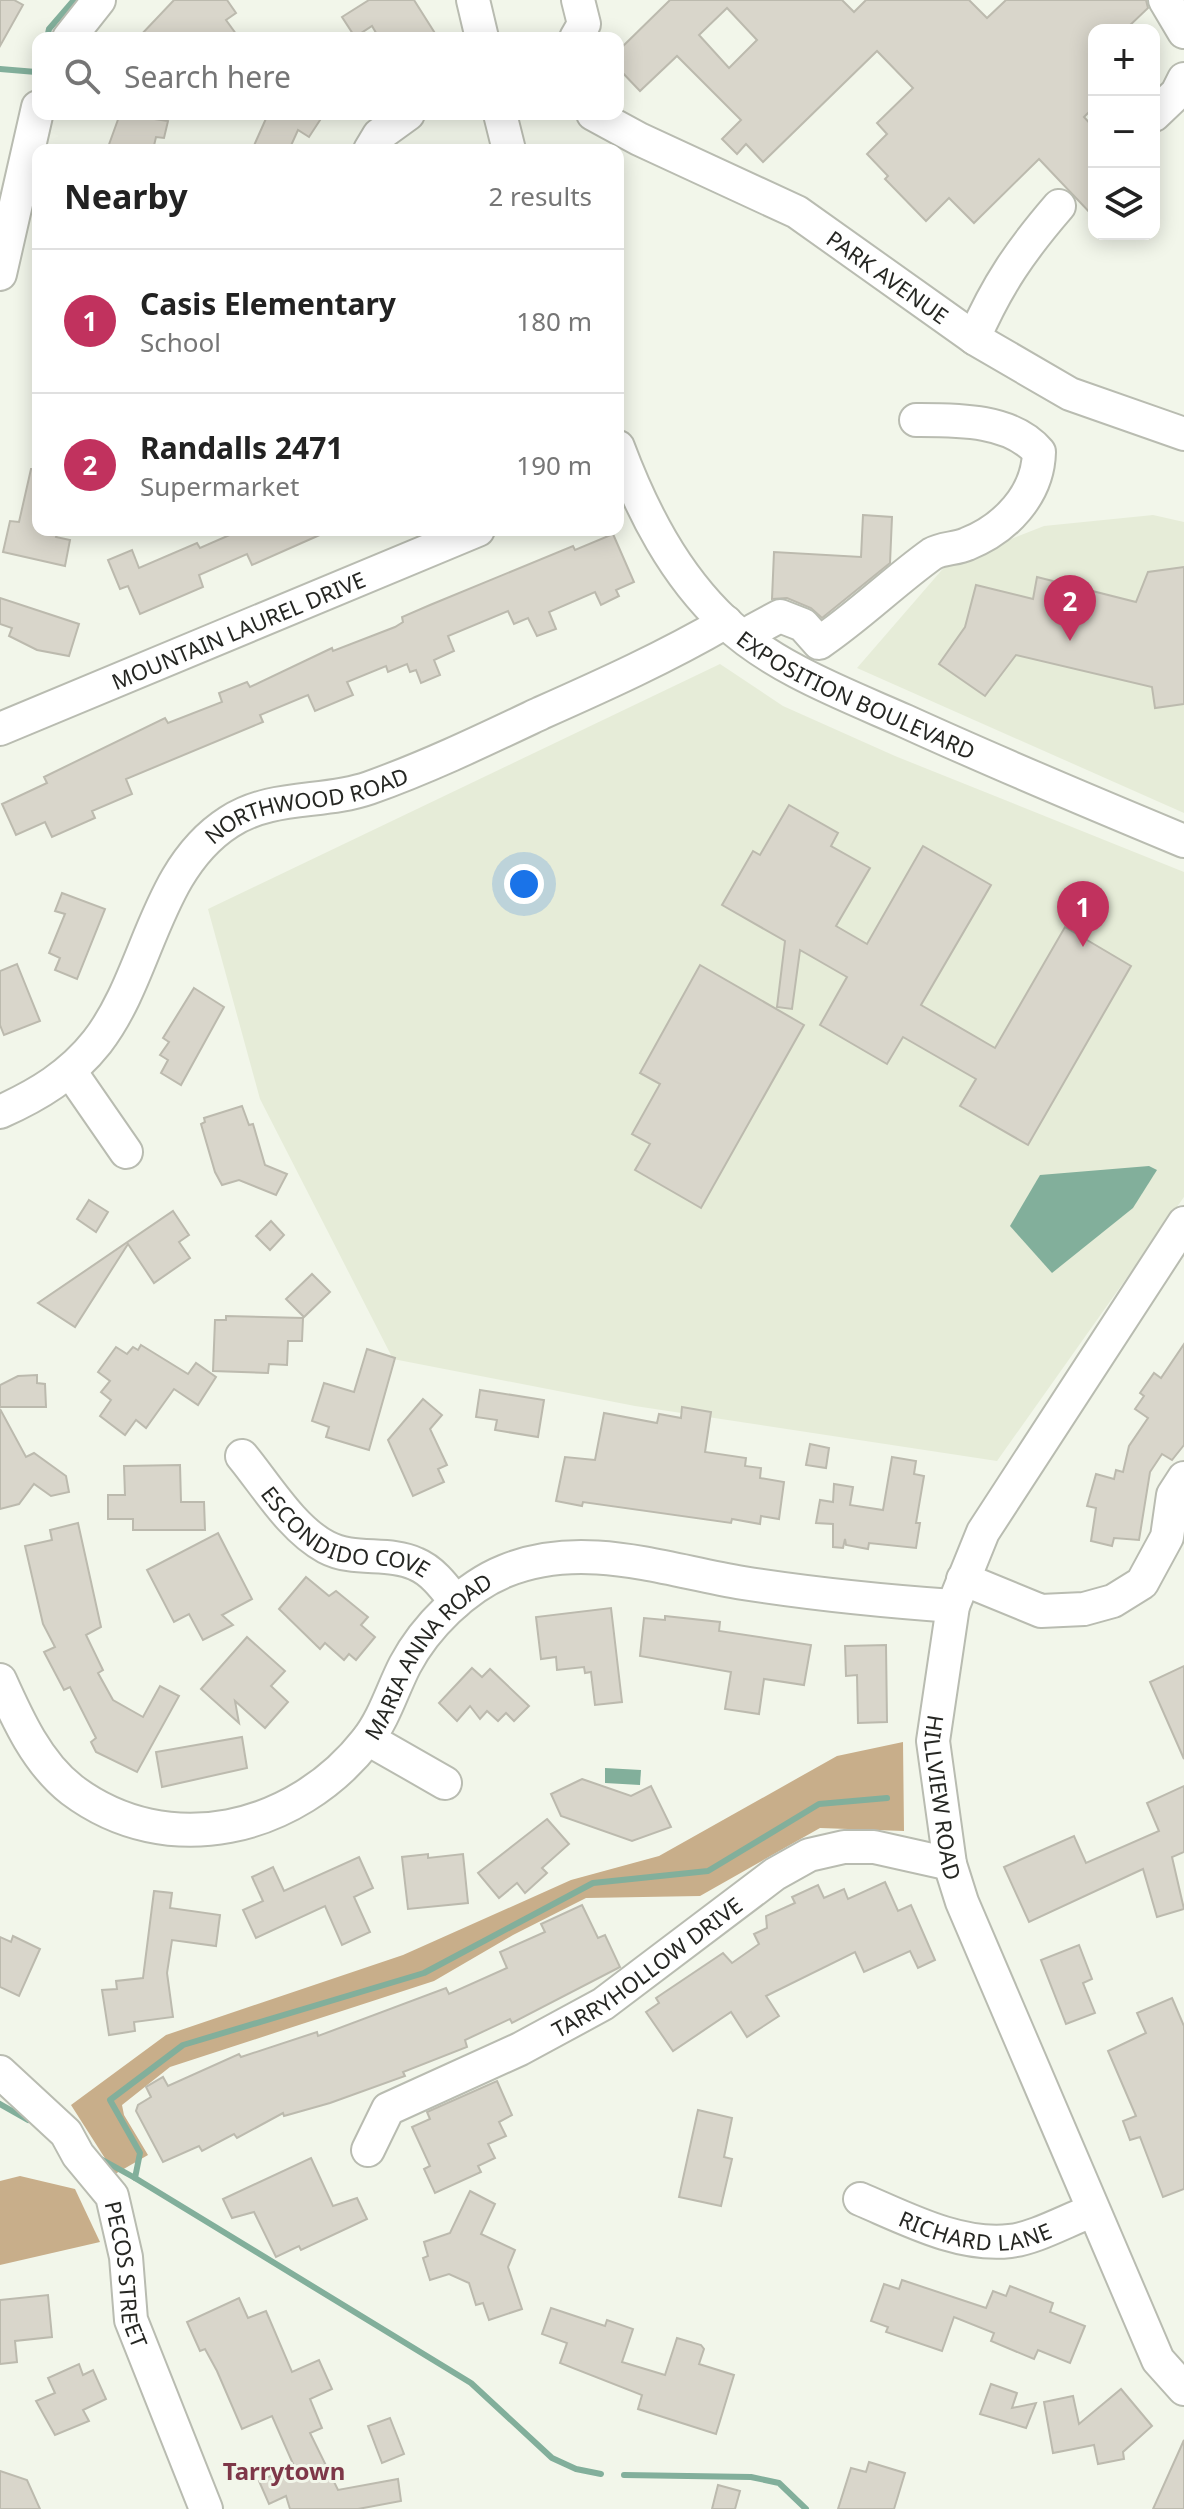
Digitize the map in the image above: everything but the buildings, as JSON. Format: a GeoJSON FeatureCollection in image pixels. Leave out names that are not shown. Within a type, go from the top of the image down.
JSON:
{"type":"FeatureCollection","features":[{"type":"Feature","properties":{"kind":"street"},"geometry":{"type":"LineString","coordinates":[[74,32],[99,0]]}},
{"type":"Feature","properties":{"kind":"street"},"geometry":{"type":"LineString","coordinates":[[473,0],[481,32]]}},
{"type":"Feature","properties":{"kind":"street"},"geometry":{"type":"LineString","coordinates":[[579,21],[608,0]]}},
{"type":"Feature","properties":{"kind":"street"},"geometry":{"type":"LineString","coordinates":[[1165,0],[1184,32]]}},
{"type":"Feature","properties":{"kind":"street"},"geometry":{"type":"LineString","coordinates":[[1160,109],[1177,93],[1184,79]]}},
{"type":"Feature","properties":{"kind":"street"},"geometry":{"type":"LineString","coordinates":[[0,274],[35,120]]}},
{"type":"Feature","properties":{"kind":"street"},"geometry":{"type":"LineString","coordinates":[[374,144],[379,135],[400,120]]}},
{"type":"Feature","properties":{"kind":"street"},"geometry":{"type":"LineString","coordinates":[[502,120],[508,144]]}},
{"type":"Feature","properties":{"kind":"street","name":"PARK AVENUE"},"geometry":{"type":"LineString","coordinates":[[605,120],[797,212],[974,338],[1070,394],[1184,434]]}},
{"type":"Feature","properties":{"kind":"street"},"geometry":{"type":"LineString","coordinates":[[974,338],[996,288],[1017,254],[1059,206]]}},
{"type":"Feature","properties":{"kind":"street"},"geometry":{"type":"LineString","coordinates":[[801,673],[813,648],[864,612],[935,552],[964,546],[993,533],[1021,505],[1039,469],[1039,452],[1028,439],[1011,430],[947,420],[916,420]]}},
{"type":"Feature","properties":{"kind":"street","name":"EXPOSITION BOULEVARD"},"geometry":{"type":"LineString","coordinates":[[624,468],[651,525],[690,584],[736,631],[801,673],[972,752],[1184,841]]}},
{"type":"Feature","properties":{"kind":"street","name":"MOUNTAIN LAUREL DRIVE"},"geometry":{"type":"LineString","coordinates":[[5,720],[463,536]]}},
{"type":"Feature","properties":{"kind":"street","name":"NORTHWOOD ROAD"},"geometry":{"type":"LineString","coordinates":[[0,1112],[31,1098],[70,1071],[98,1041],[121,1004],[176,881],[199,846],[230,821],[270,803],[365,789],[423,768],[675,651],[736,631],[754,630],[780,616],[803,625],[819,643]]}},
{"type":"Feature","properties":{"kind":"street"},"geometry":{"type":"LineString","coordinates":[[70,1071],[126,1152]]}},
{"type":"Feature","properties":{"kind":"street","name":"HILLVIEW ROAD"},"geometry":{"type":"LineString","coordinates":[[1184,1223],[983,1532],[958,1593],[933,1741],[950,1864],[962,1902],[1158,2360],[1184,2389]]}},
{"type":"Feature","properties":{"kind":"street","name":"ESCONDIDO COVE"},"geometry":{"type":"LineString","coordinates":[[242,1456],[299,1524],[325,1547],[357,1556],[416,1564],[435,1577],[456,1602]]}},
{"type":"Feature","properties":{"kind":"street","name":"MARIA ANNA ROAD"},"geometry":{"type":"LineString","coordinates":[[0,1680],[39,1755],[71,1789],[106,1810],[146,1826],[191,1832],[236,1827],[289,1804],[331,1777],[368,1739],[407,1661],[456,1602],[504,1571],[555,1557],[645,1561],[739,1582],[851,1598],[958,1593],[1041,1611],[1084,1609],[1113,1601],[1142,1583],[1167,1537],[1173,1495],[1184,1478]]}},
{"type":"Feature","properties":{"kind":"street"},"geometry":{"type":"LineString","coordinates":[[368,1739],[445,1783]]}},
{"type":"Feature","properties":{"kind":"street","name":"TARRYHOLLOW DRIVE"},"geometry":{"type":"LineString","coordinates":[[368,2150],[388,2109],[520,2049],[603,2004],[775,1874],[809,1855],[844,1847],[874,1847],[950,1864]]}},
{"type":"Feature","properties":{"kind":"street","name":"PECOS STREET"},"geometry":{"type":"LineString","coordinates":[[0,2072],[72,2144],[112,2196],[126,2257],[131,2320],[206,2509]]}},
{"type":"Feature","properties":{"kind":"street","name":"RICHARD LANE"},"geometry":{"type":"LineString","coordinates":[[860,2199],[927,2227],[981,2240],[1011,2241],[1092,2211]]}},
{"type":"Feature","properties":{"kind":"shaded area"},"geometry":{"type":"Polygon","coordinates":[[[1153,515],[1184,522],[1184,813],[857,668],[947,564],[1044,526],[1153,515]]]}},
{"type":"Feature","properties":{"kind":"shaded area"},"geometry":{"type":"Polygon","coordinates":[[[720,664],[783,706],[895,756],[1184,872],[1184,1197],[997,1461],[635,1406],[393,1359],[260,1099],[208,909],[720,664]]]}},
{"type":"Feature","properties":{"kind":"shaded area"},"geometry":{"type":"Polygon","coordinates":[[[1149,1166],[1157,1170],[1133,1208],[1052,1273],[1010,1226],[1040,1175],[1149,1166]]]}},
{"type":"Feature","properties":{"kind":"shaded area"},"geometry":{"type":"Polygon","coordinates":[[[903,1742],[904,1831],[820,1828],[700,1896],[586,1898],[513,1935],[434,1981],[170,2067],[122,2105],[124,2115],[148,2155],[115,2174],[71,2105],[166,2035],[403,1955],[571,1880],[659,1856],[837,1756],[903,1742]]]}},
{"type":"Feature","properties":{"kind":"shaded area"},"geometry":{"type":"Polygon","coordinates":[[[605,1768],[641,1770],[640,1785],[605,1783],[605,1768]]]}},
{"type":"Feature","properties":{"kind":"shaded area"},"geometry":{"type":"Polygon","coordinates":[[[20,2176],[75,2189],[100,2242],[0,2265],[0,2181],[20,2176]]]}},
{"type":"Feature","properties":{"kind":"waterway"},"geometry":{"type":"LineString","coordinates":[[48,32],[74,0]]}},
{"type":"Feature","properties":{"kind":"waterway"},"geometry":{"type":"LineString","coordinates":[[0,69],[32,72]]}},
{"type":"Feature","properties":{"kind":"waterway"},"geometry":{"type":"LineString","coordinates":[[99,2158],[135,2178],[140,2153],[110,2100],[183,2045],[424,1973],[593,1883],[708,1871],[819,1804],[887,1798]]}},
{"type":"Feature","properties":{"kind":"waterway"},"geometry":{"type":"LineString","coordinates":[[0,2104],[28,2120]]}},
{"type":"Feature","properties":{"kind":"waterway"},"geometry":{"type":"LineString","coordinates":[[135,2178],[471,2383],[552,2458],[576,2469],[601,2474]]}},
{"type":"Feature","properties":{"kind":"waterway"},"geometry":{"type":"LineString","coordinates":[[624,2475],[751,2477],[779,2483],[806,2509]]}},
{"type":"Feature","properties":{"kind":"place","name":"Randalls 2471"},"geometry":{"type":"Point","coordinates":[1070,641]}},
{"type":"Feature","properties":{"kind":"place","name":"Casis Elementary"},"geometry":{"type":"Point","coordinates":[1083,947]}},
{"type":"Feature","properties":{"kind":"district","name":"Tarrytown"},"geometry":{"type":"Point","coordinates":[284,2470]}}]}
